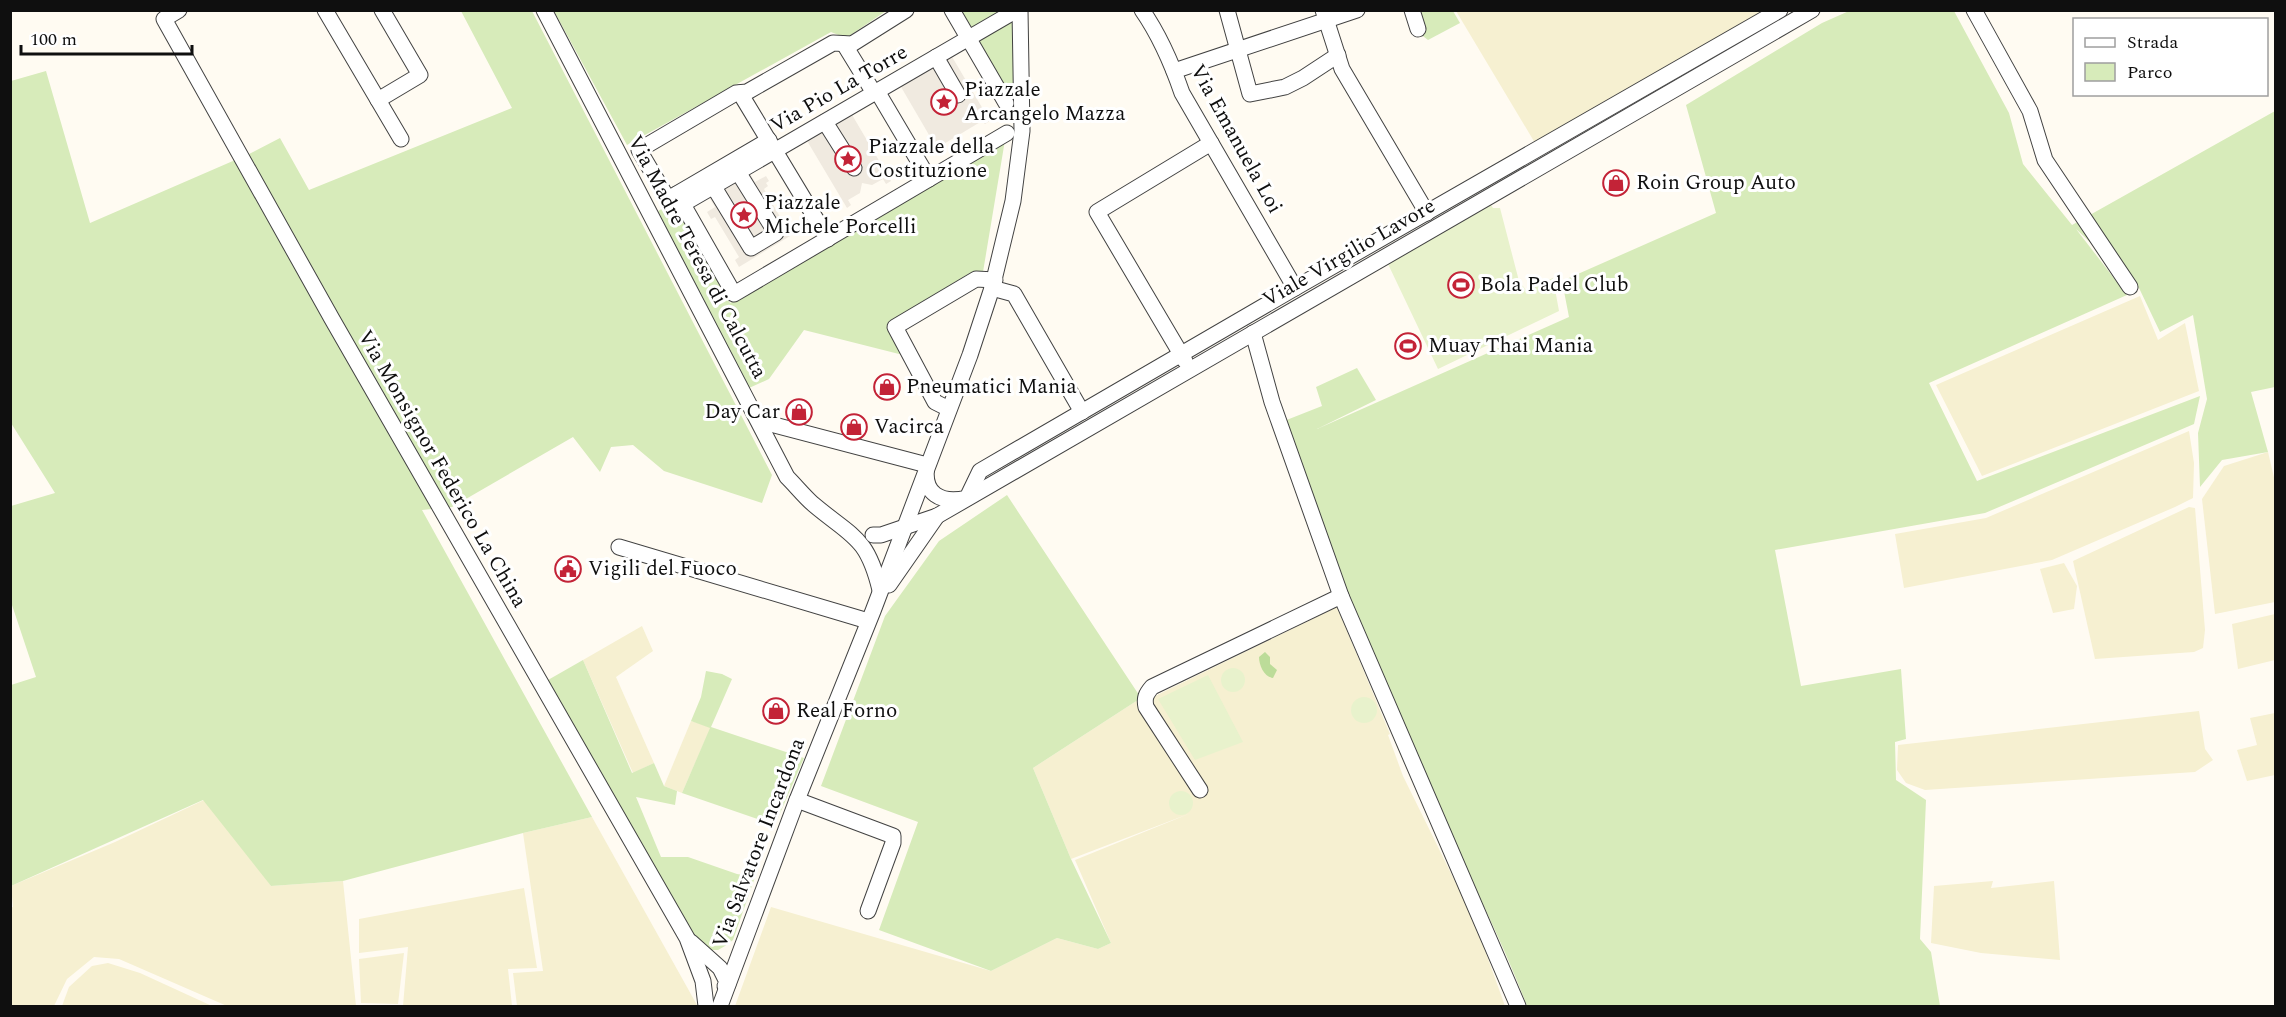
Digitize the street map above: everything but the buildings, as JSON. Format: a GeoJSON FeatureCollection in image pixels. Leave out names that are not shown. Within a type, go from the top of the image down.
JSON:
{"type":"FeatureCollection","features":[{"type":"Feature","properties":{"kind":"street","name":"Via Monsignor Federico La China"},"geometry":{"type":"LineString","coordinates":[[179,10],[164,19],[343,339],[687,938]]}},
{"type":"Feature","properties":{"kind":"street"},"geometry":{"type":"LineString","coordinates":[[325,10],[401,139]]}},
{"type":"Feature","properties":{"kind":"street"},"geometry":{"type":"LineString","coordinates":[[378,99],[420,75],[382,10]]}},
{"type":"Feature","properties":{"kind":"street","name":"Via Madre Teresa di Calcutta"},"geometry":{"type":"LineString","coordinates":[[544,10],[788,477],[812,504],[854,534]]}},
{"type":"Feature","properties":{"kind":"street"},"geometry":{"type":"LineString","coordinates":[[775,146],[680,199],[668,199],[639,150],[736,93],[747,92],[833,43],[852,44],[906,10]]}},
{"type":"Feature","properties":{"kind":"street"},"geometry":{"type":"LineString","coordinates":[[877,535],[896,520],[919,487],[970,355],[993,284],[1013,201],[1022,131],[1018,10]]}},
{"type":"Feature","properties":{"kind":"street","name":"Via Pio La Torre"},"geometry":{"type":"LineString","coordinates":[[710,181],[738,172],[775,146],[825,122],[1018,10]]}},
{"type":"Feature","properties":{"kind":"street","name":"Via Emanuela Loi"},"geometry":{"type":"LineString","coordinates":[[1142,10],[1151,23],[1182,93],[1295,288]]}},
{"type":"Feature","properties":{"kind":"street"},"geometry":{"type":"LineString","coordinates":[[1227,10],[1250,94],[1285,87],[1338,55]]}},
{"type":"Feature","properties":{"kind":"street"},"geometry":{"type":"LineString","coordinates":[[1174,71],[1239,50],[1324,16],[1357,10]]}},
{"type":"Feature","properties":{"kind":"street"},"geometry":{"type":"LineString","coordinates":[[1412,10],[1418,28]]}},
{"type":"Feature","properties":{"kind":"street"},"geometry":{"type":"LineString","coordinates":[[927,465],[927,483],[939,497],[948,500],[967,498],[980,471],[1780,10]]}},
{"type":"Feature","properties":{"kind":"street","name":"Viale Virgilio Lavore"},"geometry":{"type":"LineString","coordinates":[[877,535],[936,516],[1812,10]]}},
{"type":"Feature","properties":{"kind":"street"},"geometry":{"type":"LineString","coordinates":[[1974,10],[2030,111],[2045,160],[2130,287]]}},
{"type":"Feature","properties":{"kind":"street"},"geometry":{"type":"LineString","coordinates":[[955,11],[1006,103]]}},
{"type":"Feature","properties":{"kind":"street"},"geometry":{"type":"LineString","coordinates":[[1324,16],[1342,69],[1427,213]]}},
{"type":"Feature","properties":{"kind":"street"},"geometry":{"type":"LineString","coordinates":[[844,44],[925,182]]}},
{"type":"Feature","properties":{"kind":"street"},"geometry":{"type":"LineString","coordinates":[[936,57],[958,94]]}},
{"type":"Feature","properties":{"kind":"street"},"geometry":{"type":"LineString","coordinates":[[740,93],[831,237]]}},
{"type":"Feature","properties":{"kind":"street"},"geometry":{"type":"LineString","coordinates":[[825,122],[854,168]]}},
{"type":"Feature","properties":{"kind":"street"},"geometry":{"type":"LineString","coordinates":[[680,199],[734,294],[1007,133]]}},
{"type":"Feature","properties":{"kind":"street"},"geometry":{"type":"LineString","coordinates":[[1189,369],[1097,212],[1211,143]]}},
{"type":"Feature","properties":{"kind":"street"},"geometry":{"type":"LineString","coordinates":[[710,181],[751,248],[776,233],[738,172]]}},
{"type":"Feature","properties":{"kind":"street"},"geometry":{"type":"LineString","coordinates":[[1443,204],[1451,218]]}},
{"type":"Feature","properties":{"kind":"street"},"geometry":{"type":"LineString","coordinates":[[948,409],[935,402],[894,327],[976,279],[1014,294],[1082,412]]}},
{"type":"Feature","properties":{"kind":"street"},"geometry":{"type":"LineString","coordinates":[[1253,333],[1272,402],[1341,596],[1518,1006]]}},
{"type":"Feature","properties":{"kind":"street"},"geometry":{"type":"LineString","coordinates":[[759,421],[927,465]]}},
{"type":"Feature","properties":{"kind":"street","name":"Via Salvatore Incardona"},"geometry":{"type":"LineString","coordinates":[[720,1006],[797,800],[871,616],[919,487]]}},
{"type":"Feature","properties":{"kind":"street"},"geometry":{"type":"LineString","coordinates":[[619,547],[871,616],[936,516]]}},
{"type":"Feature","properties":{"kind":"street"},"geometry":{"type":"LineString","coordinates":[[854,534],[877,535],[892,545],[894,555],[884,560],[877,560],[869,556]]}},
{"type":"Feature","properties":{"kind":"street"},"geometry":{"type":"LineString","coordinates":[[854,534],[869,556],[880,590]]}},
{"type":"Feature","properties":{"kind":"street"},"geometry":{"type":"LineString","coordinates":[[1200,790],[1146,707],[1145,696],[1152,687],[1341,596]]}},
{"type":"Feature","properties":{"kind":"street"},"geometry":{"type":"LineString","coordinates":[[797,800],[893,836],[893,843],[868,911]]}},
{"type":"Feature","properties":{"kind":"street"},"geometry":{"type":"LineString","coordinates":[[687,938],[720,968],[728,984],[715,991],[704,986]]}},
{"type":"Feature","properties":{"kind":"street"},"geometry":{"type":"LineString","coordinates":[[687,938],[704,986],[706,1006]]}},
{"type":"Feature","properties":{"kind":"street"},"geometry":{"type":"LineString","coordinates":[[706,955],[723,956],[741,950]]}},
{"type":"Feature","properties":{"kind":"shaded area"},"geometry":{"type":"Polygon","coordinates":[[[1456,11],[1764,11],[1535,143],[1456,11]]]}},
{"type":"Feature","properties":{"kind":"shaded area","name":"Piazzale Arcangelo Mazza"},"geometry":{"type":"Polygon","coordinates":[[[948,50],[990,121],[985,124],[982,121],[942,145],[944,149],[939,152],[897,80],[948,50]]]}},
{"type":"Feature","properties":{"kind":"shaded area","name":"Piazzale della Costituzione"},"geometry":{"type":"Polygon","coordinates":[[[848,108],[891,181],[886,184],[883,179],[872,185],[862,183],[860,193],[848,200],[851,205],[847,208],[803,134],[848,108]]]}},
{"type":"Feature","properties":{"kind":"shaded area","name":"Piazzale Michele Porcelli"},"geometry":{"type":"Polygon","coordinates":[[[746,167],[755,182],[766,176],[769,181],[766,183],[768,186],[764,189],[787,229],[791,227],[795,233],[739,267],[735,260],[739,257],[715,217],[711,219],[707,212],[715,207],[705,191],[746,167]]]}},
{"type":"Feature","properties":{"kind":"shaded area"},"geometry":{"type":"Polygon","coordinates":[[[2140,296],[2158,340],[2185,323],[2199,391],[1982,476],[1936,385],[2140,296]]]}},
{"type":"Feature","properties":{"kind":"shaded area"},"geometry":{"type":"Polygon","coordinates":[[[2189,431],[2194,463],[2193,498],[2052,560],[1904,588],[1895,534],[1986,518],[2189,431]]]}},
{"type":"Feature","properties":{"kind":"shaded area"},"geometry":{"type":"Polygon","coordinates":[[[2268,452],[2276,486],[2275,602],[2215,614],[2202,499],[2224,466],[2268,452]]]}},
{"type":"Feature","properties":{"kind":"shaded area"},"geometry":{"type":"Polygon","coordinates":[[[2189,507],[2195,508],[2205,630],[2203,648],[2194,652],[2095,659],[2073,561],[2189,507]]]}},
{"type":"Feature","properties":{"kind":"shaded area"},"geometry":{"type":"Polygon","coordinates":[[[2064,563],[2077,586],[2074,609],[2053,613],[2040,569],[2064,563]]]}},
{"type":"Feature","properties":{"kind":"shaded area"},"geometry":{"type":"Polygon","coordinates":[[[1337,607],[1390,734],[1388,735],[1403,776],[1474,920],[1505,1006],[735,1006],[771,907],[991,971],[1057,938],[1098,949],[1111,943],[1075,860],[1191,813],[1071,859],[1033,768],[1141,698],[1153,697],[1337,607]]]}},
{"type":"Feature","properties":{"kind":"shaded area"},"geometry":{"type":"Polygon","coordinates":[[[2275,614],[2275,660],[2238,669],[2232,624],[2275,614]]]}},
{"type":"Feature","properties":{"kind":"shaded area"},"geometry":{"type":"Polygon","coordinates":[[[642,626],[653,651],[616,677],[654,763],[633,773],[583,660],[642,626]]]}},
{"type":"Feature","properties":{"kind":"shaded area"},"geometry":{"type":"Polygon","coordinates":[[[2199,711],[2205,749],[2213,760],[2195,772],[1925,790],[1906,783],[1897,770],[1898,745],[2199,711]]]}},
{"type":"Feature","properties":{"kind":"shaded area"},"geometry":{"type":"Polygon","coordinates":[[[2275,713],[2275,775],[2247,781],[2237,750],[2257,745],[2250,718],[2275,713]]]}},
{"type":"Feature","properties":{"kind":"shaded area"},"geometry":{"type":"Polygon","coordinates":[[[691,721],[711,727],[682,793],[664,786],[691,721]]]}},
{"type":"Feature","properties":{"kind":"shaded area"},"geometry":{"type":"Polygon","coordinates":[[[204,800],[257,865],[271,886],[343,881],[356,1006],[227,1006],[119,959],[94,957],[67,979],[54,1006],[11,1006],[10,908],[13,907],[11,886],[115,842],[204,800]]]}},
{"type":"Feature","properties":{"kind":"shaded area"},"geometry":{"type":"Polygon","coordinates":[[[592,817],[697,1005],[517,1006],[513,973],[543,971],[523,833],[592,817]]]}},
{"type":"Feature","properties":{"kind":"shaded area"},"geometry":{"type":"Polygon","coordinates":[[[1993,881],[1991,888],[2054,881],[2060,960],[1981,953],[1931,943],[1934,886],[1993,881]]]}},
{"type":"Feature","properties":{"kind":"shaded area"},"geometry":{"type":"Polygon","coordinates":[[[524,888],[537,968],[508,969],[512,1006],[403,1006],[408,947],[359,953],[359,919],[524,888]]]}},
{"type":"Feature","properties":{"kind":"shaded area"},"geometry":{"type":"Polygon","coordinates":[[[404,953],[398,1004],[361,1003],[359,959],[404,953]]]}},
{"type":"Feature","properties":{"kind":"shaded area"},"geometry":{"type":"Polygon","coordinates":[[[108,963],[140,973],[212,1006],[62,1006],[69,987],[92,966],[108,963]]]}},
{"type":"Feature","properties":{"kind":"green space"},"geometry":{"type":"Polygon","coordinates":[[[461,11],[532,11],[772,475],[762,503],[664,471],[633,445],[611,447],[600,472],[573,437],[452,507],[422,510],[592,817],[343,881],[271,886],[203,800],[11,886],[11,685],[36,677],[11,602],[11,506],[55,493],[11,423],[11,81],[46,71],[90,223],[249,154],[280,138],[309,190],[512,108],[461,11]]]}},
{"type":"Feature","properties":{"kind":"green space"},"geometry":{"type":"Polygon","coordinates":[[[554,11],[886,11],[846,38],[831,32],[627,145],[554,11]]]}},
{"type":"Feature","properties":{"kind":"green space"},"geometry":{"type":"Polygon","coordinates":[[[962,11],[1018,11],[1018,122],[956,13],[962,11]]]}},
{"type":"Feature","properties":{"kind":"green space"},"geometry":{"type":"Polygon","coordinates":[[[1413,11],[1453,11],[1460,23],[1428,40],[1419,33],[1413,11]]]}},
{"type":"Feature","properties":{"kind":"green space"},"geometry":{"type":"Polygon","coordinates":[[[1849,11],[1954,11],[2009,113],[2023,164],[2072,225],[2275,111],[2275,387],[2251,392],[2268,452],[2222,460],[2200,487],[2198,433],[2207,399],[2193,315],[2160,332],[2139,288],[2076,229],[2127,295],[1929,383],[1977,481],[2200,396],[2194,424],[1985,513],[1775,550],[1801,686],[1901,669],[1906,739],[1895,742],[1896,780],[1926,800],[1920,939],[1931,952],[1940,1006],[1527,1006],[1483,904],[1435,803],[1374,661],[1284,421],[1322,406],[1316,387],[1357,368],[1376,400],[1317,429],[1569,317],[1562,281],[1716,213],[1686,105],[1822,23],[1849,11]]]}},
{"type":"Feature","properties":{"kind":"green space"},"geometry":{"type":"Polygon","coordinates":[[[1005,140],[983,272],[970,273],[889,322],[903,355],[804,330],[769,379],[749,388],[658,211],[673,203],[730,303],[1005,140]]]}},
{"type":"Feature","properties":{"kind":"green space","name":"Bola Padel Club"},"geometry":{"type":"Polygon","coordinates":[[[1491,205],[1493,208],[1500,208],[1519,281],[1526,290],[1553,278],[1559,311],[1438,369],[1388,264],[1491,205]]]}},
{"type":"Feature","properties":{"kind":"green space"},"geometry":{"type":"Polygon","coordinates":[[[1007,495],[1141,698],[1033,768],[1071,859],[1111,943],[1098,949],[1057,938],[991,971],[879,930],[918,822],[821,786],[885,616],[939,541],[1007,495]]]}},
{"type":"Feature","properties":{"kind":"green space"},"geometry":{"type":"Polygon","coordinates":[[[1265,652],[1270,657],[1270,664],[1277,670],[1273,678],[1265,673],[1260,664],[1259,657],[1265,652]]]}},
{"type":"Feature","properties":{"kind":"green space"},"geometry":{"type":"Polygon","coordinates":[[[583,660],[632,773],[654,763],[664,786],[677,791],[675,805],[636,797],[661,857],[688,857],[737,874],[755,877],[733,940],[718,950],[710,950],[698,943],[680,915],[548,680],[583,660]]]}},
{"type":"Feature","properties":{"kind":"green space"},"geometry":{"type":"Polygon","coordinates":[[[1233,668],[1238,669],[1244,675],[1244,685],[1238,691],[1233,692],[1228,691],[1222,685],[1221,680],[1222,675],[1228,669],[1233,668]]]}},
{"type":"Feature","properties":{"kind":"green space"},"geometry":{"type":"Polygon","coordinates":[[[706,671],[722,674],[732,679],[711,727],[804,758],[775,825],[682,793],[710,728],[691,721],[701,697],[706,671]]]}},
{"type":"Feature","properties":{"kind":"green space"},"geometry":{"type":"Polygon","coordinates":[[[1208,675],[1243,742],[1195,760],[1158,699],[1208,675]]]}},
{"type":"Feature","properties":{"kind":"green space"},"geometry":{"type":"Polygon","coordinates":[[[1364,697],[1373,701],[1377,710],[1373,719],[1364,723],[1355,719],[1351,710],[1355,701],[1364,697]]]}},
{"type":"Feature","properties":{"kind":"green space"},"geometry":{"type":"Polygon","coordinates":[[[1181,791],[1189,795],[1193,803],[1189,811],[1181,815],[1173,811],[1169,803],[1173,795],[1181,791]]]}},
{"type":"Feature","properties":{"kind":"place","name":"Piazzale Arcangelo Mazza"},"geometry":{"type":"Point","coordinates":[944,102]}},
{"type":"Feature","properties":{"kind":"place","name":"Piazzale della Costituzione"},"geometry":{"type":"Point","coordinates":[848,159]}},
{"type":"Feature","properties":{"kind":"place","name":"Roin Group Auto"},"geometry":{"type":"Point","coordinates":[1616,183]}},
{"type":"Feature","properties":{"kind":"place","name":"Piazzale Michele Porcelli"},"geometry":{"type":"Point","coordinates":[744,215]}},
{"type":"Feature","properties":{"kind":"place","name":"Bola Padel Club"},"geometry":{"type":"Point","coordinates":[1461,285]}},
{"type":"Feature","properties":{"kind":"place","name":"Muay Thai Mania"},"geometry":{"type":"Point","coordinates":[1408,346]}},
{"type":"Feature","properties":{"kind":"place","name":"Pneumatici Mania"},"geometry":{"type":"Point","coordinates":[887,387]}},
{"type":"Feature","properties":{"kind":"place","name":"Day Car"},"geometry":{"type":"Point","coordinates":[799,412]}},
{"type":"Feature","properties":{"kind":"place","name":"Vacirca"},"geometry":{"type":"Point","coordinates":[854,427]}},
{"type":"Feature","properties":{"kind":"place","name":"Vigili del Fuoco"},"geometry":{"type":"Point","coordinates":[568,569]}},
{"type":"Feature","properties":{"kind":"place","name":"Real Forno"},"geometry":{"type":"Point","coordinates":[776,711]}}]}
